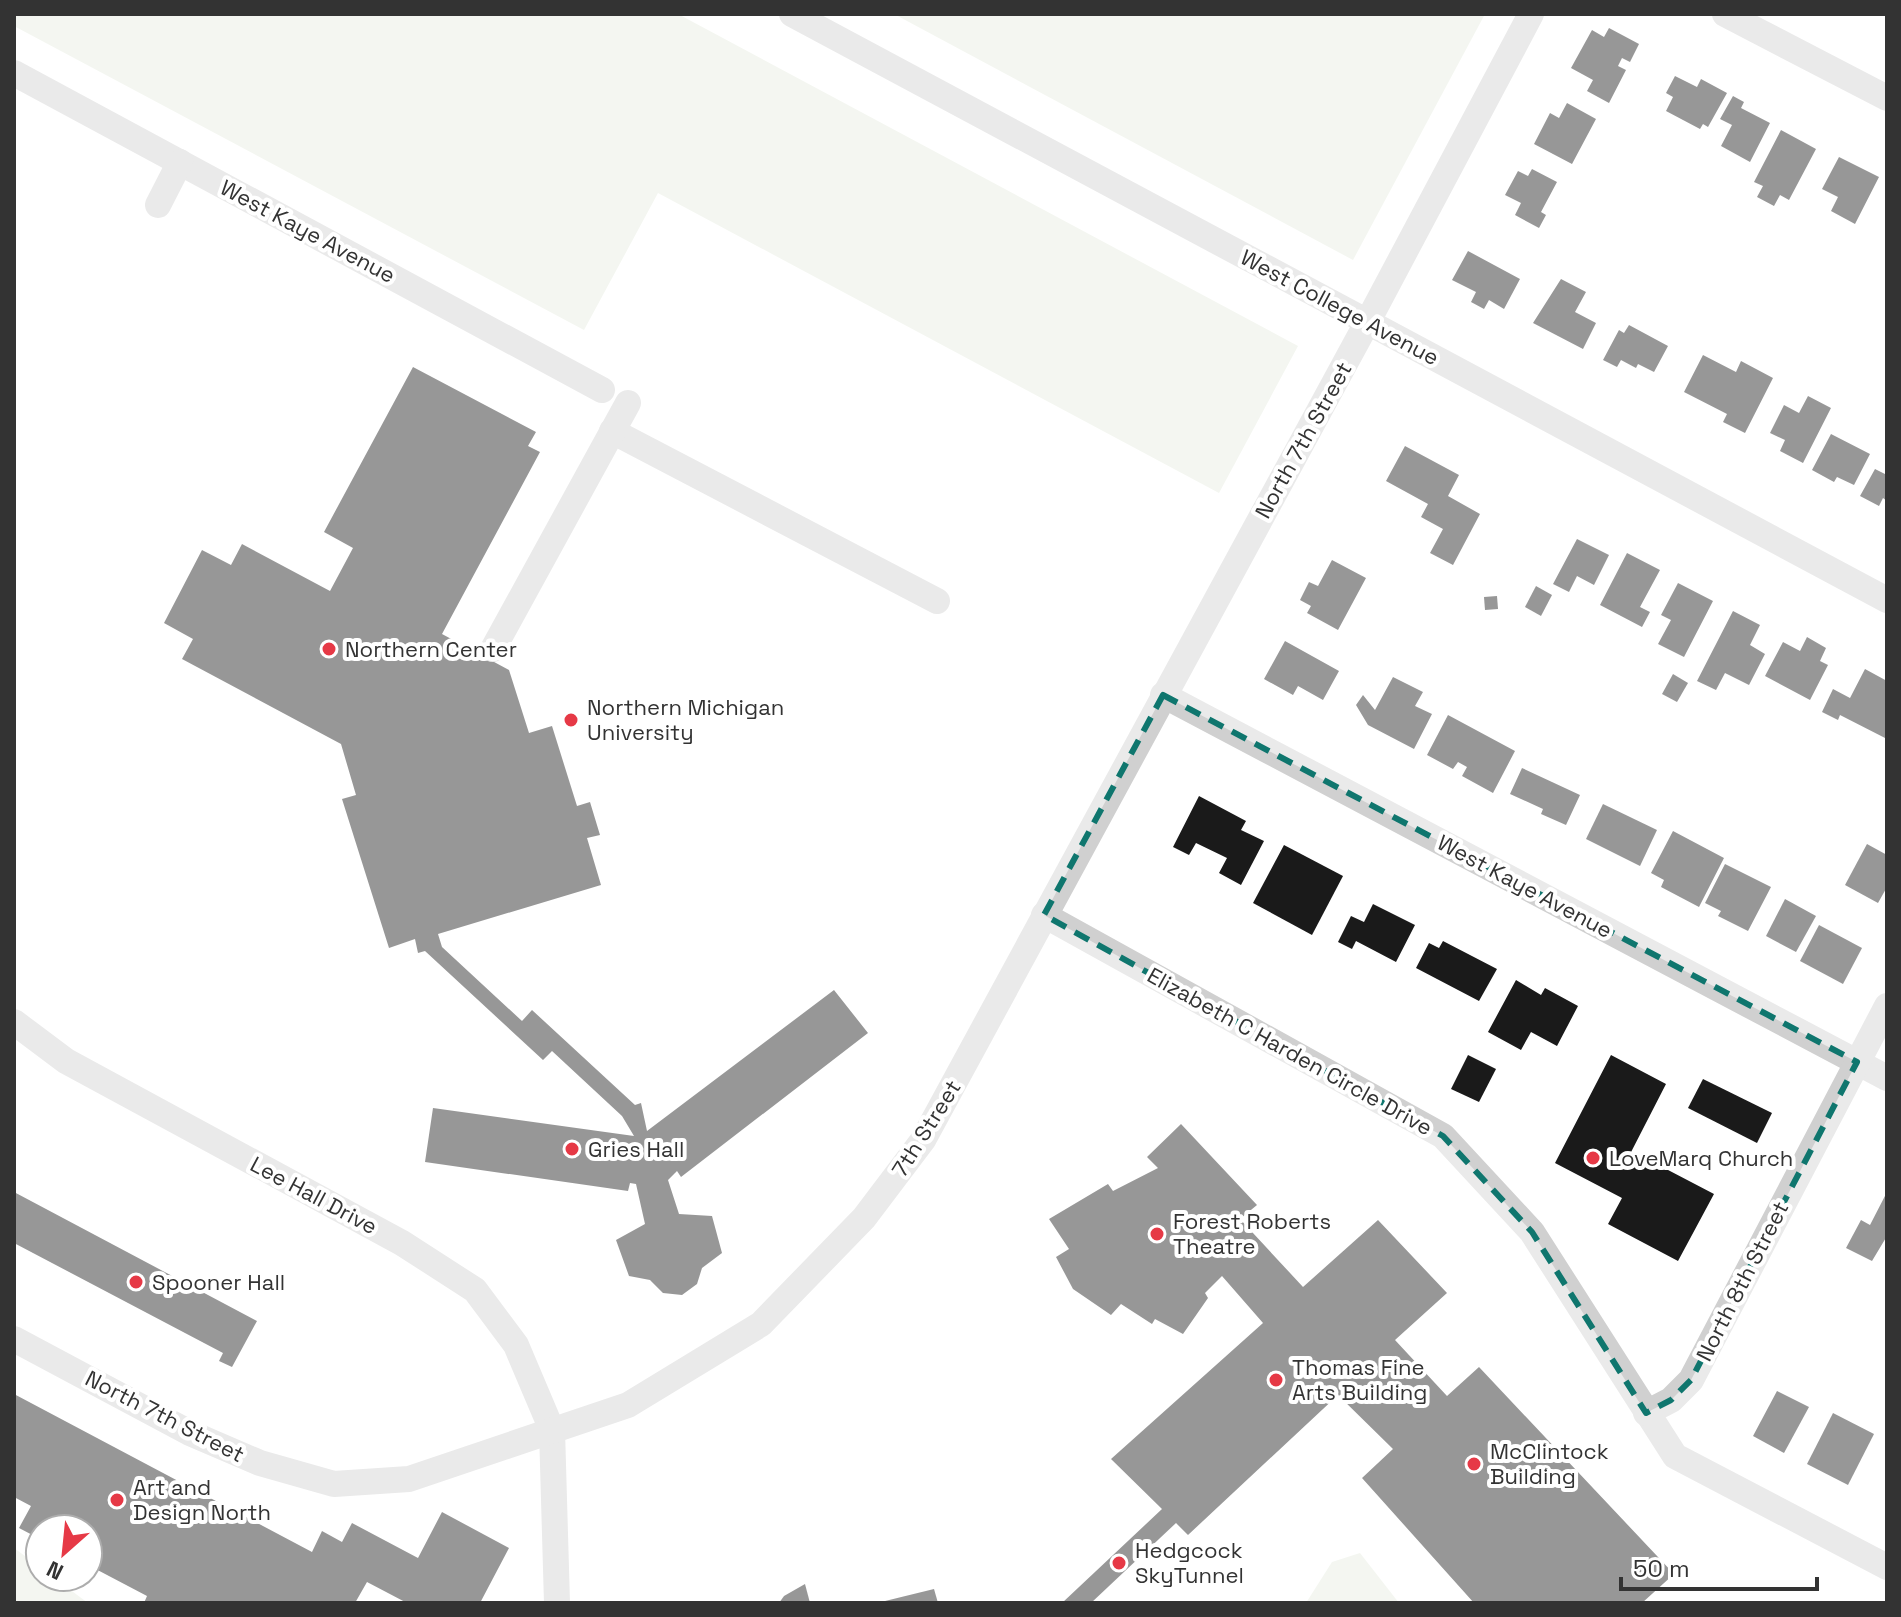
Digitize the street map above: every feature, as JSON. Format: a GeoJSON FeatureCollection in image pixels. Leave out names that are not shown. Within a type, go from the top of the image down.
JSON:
{"type":"FeatureCollection","features":[{"type":"Feature","properties":{"kind":"street","name":"West College Avenue"},"geometry":{"type":"LineString","coordinates":[[792,14],[1887,600]]}},
{"type":"Feature","properties":{"kind":"street","name":"North 7th Street"},"geometry":{"type":"LineString","coordinates":[[1163,695],[1368,321],[1531,14]]}},
{"type":"Feature","properties":{"kind":"street"},"geometry":{"type":"LineString","coordinates":[[1725,14],[1887,98]]}},
{"type":"Feature","properties":{"kind":"street","name":"West Kaye Avenue"},"geometry":{"type":"LineString","coordinates":[[14,73],[602,390]]}},
{"type":"Feature","properties":{"kind":"street"},"geometry":{"type":"LineString","coordinates":[[158,205],[180,162]]}},
{"type":"Feature","properties":{"kind":"street"},"geometry":{"type":"LineString","coordinates":[[493,649],[628,403]]}},
{"type":"Feature","properties":{"kind":"street"},"geometry":{"type":"LineString","coordinates":[[612,431],[937,601]]}},
{"type":"Feature","properties":{"kind":"street","name":"West Kaye Avenue"},"geometry":{"type":"LineString","coordinates":[[1163,695],[1887,1078]]}},
{"type":"Feature","properties":{"kind":"street","name":"7th Street"},"geometry":{"type":"LineString","coordinates":[[552,1430],[628,1405],[761,1324],[864,1218],[923,1140],[1163,695]]}},
{"type":"Feature","properties":{"kind":"street","name":"Elizabeth C Harden Circle Drive"},"geometry":{"type":"LineString","coordinates":[[1044,915],[1443,1136],[1532,1232],[1675,1456],[1887,1567]]}},
{"type":"Feature","properties":{"kind":"street","name":"North 8th Street"},"geometry":{"type":"LineString","coordinates":[[1646,1413],[1671,1400],[1691,1380],[1887,1006]]}},
{"type":"Feature","properties":{"kind":"street","name":"Lee Hall Drive"},"geometry":{"type":"LineString","coordinates":[[14,1022],[66,1061],[402,1243],[475,1290],[516,1345],[552,1430]]}},
{"type":"Feature","properties":{"kind":"street","name":"North 7th Street"},"geometry":{"type":"LineString","coordinates":[[14,1339],[190,1433],[260,1463],[334,1484],[409,1479],[552,1430]]}},
{"type":"Feature","properties":{"kind":"street"},"geometry":{"type":"LineString","coordinates":[[552,1430],[557,1603]]}},
{"type":"Feature","properties":{"kind":"highlighted area"},"geometry":{"type":"Polygon","coordinates":[[[1163,695],[1857,1062],[1691,1380],[1671,1400],[1646,1413],[1532,1232],[1443,1136],[1044,915],[1163,695]]]}},
{"type":"Feature","properties":{"kind":"shaded area"},"geometry":{"type":"Polygon","coordinates":[[[14,14],[678,14],[1298,346],[1219,493],[658,193],[584,330],[14,26],[14,14]]]}},
{"type":"Feature","properties":{"kind":"shaded area"},"geometry":{"type":"Polygon","coordinates":[[[894,14],[1485,14],[1353,260],[894,14]]]}},
{"type":"Feature","properties":{"kind":"shaded area"},"geometry":{"type":"Polygon","coordinates":[[[14,1548],[24,1555],[24,1593],[75,1593],[88,1603],[14,1603],[14,1548]]]}},
{"type":"Feature","properties":{"kind":"shaded area"},"geometry":{"type":"Polygon","coordinates":[[[1360,1553],[1399,1603],[1306,1603],[1332,1562],[1360,1553]]]}},
{"type":"Feature","properties":{"kind":"building"},"geometry":{"type":"Polygon","coordinates":[[[1609,28],[1639,44],[1630,62],[1622,58],[1618,66],[1626,70],[1609,103],[1587,91],[1593,80],[1571,68],[1592,30],[1604,37],[1609,28]]]}},
{"type":"Feature","properties":{"kind":"building"},"geometry":{"type":"Polygon","coordinates":[[[1675,76],[1697,87],[1701,79],[1727,93],[1708,127],[1703,124],[1700,129],[1666,111],[1673,97],[1666,93],[1675,76]]]}},
{"type":"Feature","properties":{"kind":"building"},"geometry":{"type":"Polygon","coordinates":[[[1733,96],[1744,102],[1741,108],[1770,123],[1750,162],[1721,146],[1732,125],[1720,119],[1733,96]]]}},
{"type":"Feature","properties":{"kind":"building"},"geometry":{"type":"Polygon","coordinates":[[[1567,103],[1596,119],[1572,164],[1534,144],[1550,113],[1559,118],[1567,103]]]}},
{"type":"Feature","properties":{"kind":"building"},"geometry":{"type":"Polygon","coordinates":[[[1781,130],[1816,149],[1789,200],[1780,195],[1774,206],[1757,197],[1763,186],[1754,182],[1781,130]]]}},
{"type":"Feature","properties":{"kind":"building"},"geometry":{"type":"Polygon","coordinates":[[[1839,157],[1879,177],[1855,224],[1831,211],[1838,197],[1822,189],[1839,157]]]}},
{"type":"Feature","properties":{"kind":"building"},"geometry":{"type":"Polygon","coordinates":[[[1532,169],[1557,182],[1541,212],[1546,215],[1539,228],[1515,215],[1521,203],[1505,195],[1518,171],[1528,176],[1532,169]]]}},
{"type":"Feature","properties":{"kind":"building"},"geometry":{"type":"Polygon","coordinates":[[[1468,251],[1520,279],[1504,309],[1489,300],[1484,309],[1471,302],[1476,292],[1452,280],[1468,251]]]}},
{"type":"Feature","properties":{"kind":"building"},"geometry":{"type":"Polygon","coordinates":[[[1561,279],[1586,292],[1575,312],[1596,323],[1583,349],[1533,323],[1561,279]]]}},
{"type":"Feature","properties":{"kind":"building"},"geometry":{"type":"Polygon","coordinates":[[[1629,325],[1668,346],[1654,372],[1621,360],[1617,367],[1603,360],[1619,330],[1624,333],[1629,325]]]}},
{"type":"Feature","properties":{"kind":"building"},"geometry":{"type":"Polygon","coordinates":[[[1703,355],[1736,372],[1741,361],[1773,378],[1745,433],[1723,422],[1727,414],[1684,392],[1703,355]]]}},
{"type":"Feature","properties":{"kind":"building","name":"Northern Center"},"geometry":{"type":"Polygon","coordinates":[[[413,367],[536,432],[528,446],[540,452],[442,634],[509,670],[529,733],[552,726],[577,806],[590,802],[600,835],[587,838],[601,885],[438,934],[442,947],[522,1021],[532,1010],[635,1105],[641,1103],[647,1131],[834,990],[868,1033],[681,1177],[677,1171],[668,1180],[679,1214],[712,1216],[722,1253],[702,1268],[697,1284],[682,1295],[663,1293],[650,1280],[629,1276],[616,1240],[645,1224],[636,1184],[630,1183],[628,1191],[425,1162],[433,1108],[634,1136],[622,1116],[552,1051],[543,1060],[425,951],[418,953],[415,939],[389,948],[342,799],[356,795],[341,744],[182,659],[193,639],[164,623],[202,550],[231,565],[242,544],[330,591],[353,548],[324,532],[413,367]]]}},
{"type":"Feature","properties":{"kind":"building"},"geometry":{"type":"Polygon","coordinates":[[[1808,396],[1831,408],[1803,463],[1780,451],[1785,440],[1770,433],[1784,405],[1799,413],[1808,396]]]}},
{"type":"Feature","properties":{"kind":"building"},"geometry":{"type":"Polygon","coordinates":[[[1831,434],[1870,454],[1854,485],[1837,477],[1834,482],[1812,470],[1831,434]]]}},
{"type":"Feature","properties":{"kind":"building"},"geometry":{"type":"Polygon","coordinates":[[[1405,446],[1459,475],[1448,496],[1480,514],[1453,565],[1430,553],[1443,529],[1421,517],[1428,504],[1386,481],[1405,446]]]}},
{"type":"Feature","properties":{"kind":"building"},"geometry":{"type":"Polygon","coordinates":[[[1875,469],[1887,475],[1887,501],[1883,498],[1879,506],[1860,496],[1875,469]]]}},
{"type":"Feature","properties":{"kind":"building"},"geometry":{"type":"Polygon","coordinates":[[[1577,539],[1609,555],[1594,585],[1577,576],[1569,592],[1553,584],[1577,539]]]}},
{"type":"Feature","properties":{"kind":"building"},"geometry":{"type":"Polygon","coordinates":[[[1627,553],[1660,570],[1640,607],[1650,612],[1642,627],[1600,605],[1627,553]]]}},
{"type":"Feature","properties":{"kind":"building"},"geometry":{"type":"Polygon","coordinates":[[[1332,560],[1366,578],[1338,630],[1307,613],[1311,606],[1300,600],[1309,582],[1318,586],[1332,560]]]}},
{"type":"Feature","properties":{"kind":"building"},"geometry":{"type":"Polygon","coordinates":[[[1678,583],[1713,601],[1684,657],[1658,644],[1671,620],[1661,615],[1678,583]]]}},
{"type":"Feature","properties":{"kind":"building"},"geometry":{"type":"Polygon","coordinates":[[[1536,586],[1552,595],[1541,616],[1525,607],[1536,586]]]}},
{"type":"Feature","properties":{"kind":"building"},"geometry":{"type":"Polygon","coordinates":[[[1497,596],[1498,609],[1485,610],[1484,597],[1497,596]]]}},
{"type":"Feature","properties":{"kind":"building"},"geometry":{"type":"Polygon","coordinates":[[[1733,611],[1760,625],[1750,645],[1765,654],[1749,685],[1725,673],[1716,690],[1697,681],[1733,611]]]}},
{"type":"Feature","properties":{"kind":"building"},"geometry":{"type":"Polygon","coordinates":[[[1807,637],[1826,648],[1820,661],[1828,665],[1810,700],[1765,676],[1783,642],[1800,651],[1807,637]]]}},
{"type":"Feature","properties":{"kind":"building"},"geometry":{"type":"Polygon","coordinates":[[[1285,641],[1339,671],[1323,700],[1298,686],[1293,695],[1264,679],[1285,641]]]}},
{"type":"Feature","properties":{"kind":"building"},"geometry":{"type":"Polygon","coordinates":[[[1865,669],[1887,681],[1887,739],[1840,715],[1838,720],[1822,712],[1833,689],[1850,698],[1865,669]]]}},
{"type":"Feature","properties":{"kind":"building"},"geometry":{"type":"Polygon","coordinates":[[[1673,674],[1688,683],[1677,702],[1662,694],[1673,674]]]}},
{"type":"Feature","properties":{"kind":"building"},"geometry":{"type":"Polygon","coordinates":[[[1393,677],[1423,692],[1415,706],[1432,714],[1414,749],[1368,725],[1356,705],[1363,695],[1375,710],[1393,677]]]}},
{"type":"Feature","properties":{"kind":"building"},"geometry":{"type":"Polygon","coordinates":[[[1448,715],[1515,751],[1493,793],[1462,776],[1467,767],[1458,762],[1453,769],[1427,755],[1448,715]]]}},
{"type":"Feature","properties":{"kind":"building"},"geometry":{"type":"Polygon","coordinates":[[[1522,768],[1580,795],[1566,825],[1541,814],[1543,809],[1510,794],[1522,768]]]}},
{"type":"Feature","properties":{"kind":"building"},"geometry":{"type":"Polygon","coordinates":[[[1199,796],[1246,821],[1241,830],[1264,841],[1241,885],[1219,873],[1227,858],[1196,843],[1189,855],[1173,847],[1199,796]]]}},
{"type":"Feature","properties":{"kind":"building"},"geometry":{"type":"Polygon","coordinates":[[[1603,804],[1657,830],[1640,866],[1586,839],[1603,804]]]}},
{"type":"Feature","properties":{"kind":"building"},"geometry":{"type":"Polygon","coordinates":[[[1673,831],[1724,858],[1699,907],[1661,887],[1664,880],[1651,873],[1673,831]]]}},
{"type":"Feature","properties":{"kind":"building"},"geometry":{"type":"Polygon","coordinates":[[[1867,844],[1887,855],[1887,887],[1878,903],[1845,885],[1867,844]]]}},
{"type":"Feature","properties":{"kind":"building"},"geometry":{"type":"Polygon","coordinates":[[[1284,845],[1343,876],[1312,935],[1253,903],[1284,845]]]}},
{"type":"Feature","properties":{"kind":"building"},"geometry":{"type":"Polygon","coordinates":[[[1725,864],[1771,887],[1748,931],[1718,916],[1721,911],[1705,903],[1725,864]]]}},
{"type":"Feature","properties":{"kind":"building"},"geometry":{"type":"Polygon","coordinates":[[[1785,899],[1816,916],[1796,952],[1766,936],[1785,899]]]}},
{"type":"Feature","properties":{"kind":"building"},"geometry":{"type":"Polygon","coordinates":[[[1373,904],[1415,925],[1396,962],[1356,941],[1352,949],[1338,942],[1351,916],[1364,922],[1373,904]]]}},
{"type":"Feature","properties":{"kind":"building"},"geometry":{"type":"Polygon","coordinates":[[[1819,925],[1862,948],[1843,984],[1800,961],[1819,925]]]}},
{"type":"Feature","properties":{"kind":"building"},"geometry":{"type":"Polygon","coordinates":[[[1443,941],[1497,969],[1479,1001],[1416,968],[1429,943],[1439,948],[1443,941]]]}},
{"type":"Feature","properties":{"kind":"building"},"geometry":{"type":"Polygon","coordinates":[[[1516,980],[1541,995],[1545,988],[1578,1006],[1557,1046],[1531,1032],[1521,1050],[1488,1032],[1516,980]]]}},
{"type":"Feature","properties":{"kind":"building"},"geometry":{"type":"Polygon","coordinates":[[[1468,1055],[1496,1069],[1479,1102],[1451,1089],[1468,1055]]]}},
{"type":"Feature","properties":{"kind":"building","name":"LoveMarq Church"},"geometry":{"type":"Polygon","coordinates":[[[1611,1055],[1666,1084],[1628,1158],[1641,1165],[1647,1159],[1714,1194],[1678,1261],[1608,1224],[1622,1198],[1555,1163],[1611,1055]]]}},
{"type":"Feature","properties":{"kind":"building"},"geometry":{"type":"Polygon","coordinates":[[[1703,1079],[1772,1113],[1757,1143],[1688,1108],[1703,1079]]]}},
{"type":"Feature","properties":{"kind":"building"},"geometry":{"type":"Polygon","coordinates":[[[1181,1124],[1257,1205],[1240,1219],[1303,1287],[1378,1220],[1447,1293],[1395,1340],[1447,1396],[1479,1367],[1674,1574],[1642,1603],[1474,1603],[1362,1478],[1393,1449],[1338,1395],[1188,1535],[1176,1523],[1091,1603],[1062,1603],[1162,1509],[1111,1459],[1263,1323],[1222,1276],[1205,1293],[1208,1298],[1183,1334],[1155,1319],[1152,1324],[1121,1304],[1111,1315],[1073,1289],[1056,1257],[1069,1249],[1049,1219],[1108,1184],[1113,1191],[1158,1168],[1147,1157],[1181,1124]]]}},
{"type":"Feature","properties":{"kind":"building","name":"Spooner Hall"},"geometry":{"type":"Polygon","coordinates":[[[14,1192],[257,1321],[232,1367],[219,1361],[223,1353],[14,1243],[14,1192]]]}},
{"type":"Feature","properties":{"kind":"building"},"geometry":{"type":"Polygon","coordinates":[[[1887,1192],[1887,1236],[1872,1261],[1846,1248],[1861,1220],[1870,1225],[1887,1192]]]}},
{"type":"Feature","properties":{"kind":"building"},"geometry":{"type":"Polygon","coordinates":[[[1777,1391],[1809,1407],[1784,1453],[1753,1436],[1777,1391]]]}},
{"type":"Feature","properties":{"kind":"building","name":"Art and Design North"},"geometry":{"type":"Polygon","coordinates":[[[14,1394],[312,1552],[322,1531],[342,1542],[352,1523],[418,1558],[442,1512],[509,1548],[480,1603],[407,1603],[367,1582],[355,1603],[144,1603],[147,1596],[104,1573],[104,1513],[27,1513],[31,1506],[14,1497],[14,1394]]]}},
{"type":"Feature","properties":{"kind":"building"},"geometry":{"type":"Polygon","coordinates":[[[1833,1413],[1874,1434],[1848,1485],[1807,1464],[1833,1413]]]}},
{"type":"Feature","properties":{"kind":"building"},"geometry":{"type":"Polygon","coordinates":[[[805,1584],[810,1603],[779,1603],[784,1596],[805,1584]]]}},
{"type":"Feature","properties":{"kind":"building"},"geometry":{"type":"Polygon","coordinates":[[[934,1589],[938,1603],[881,1603],[881,1602],[934,1589]]]}},
{"type":"Feature","properties":{"kind":"place","name":"Northern Center"},"geometry":{"type":"Point","coordinates":[329,649]}},
{"type":"Feature","properties":{"kind":"place","name":"Northern Michigan University"},"geometry":{"type":"Point","coordinates":[571,720]}},
{"type":"Feature","properties":{"kind":"place","name":"Gries Hall"},"geometry":{"type":"Point","coordinates":[572,1149]}},
{"type":"Feature","properties":{"kind":"place","name":"LoveMarq Church"},"geometry":{"type":"Point","coordinates":[1593,1158]}},
{"type":"Feature","properties":{"kind":"place","name":"Forest Roberts Theatre"},"geometry":{"type":"Point","coordinates":[1157,1234]}},
{"type":"Feature","properties":{"kind":"place","name":"Spooner Hall"},"geometry":{"type":"Point","coordinates":[136,1282]}},
{"type":"Feature","properties":{"kind":"place","name":"Thomas Fine Arts Building"},"geometry":{"type":"Point","coordinates":[1276,1380]}},
{"type":"Feature","properties":{"kind":"place","name":"McClintock Building"},"geometry":{"type":"Point","coordinates":[1474,1464]}},
{"type":"Feature","properties":{"kind":"place","name":"Art and Design North"},"geometry":{"type":"Point","coordinates":[117,1500]}},
{"type":"Feature","properties":{"kind":"place","name":"Hedgcock SkyTunnel"},"geometry":{"type":"Point","coordinates":[1119,1563]}}]}
